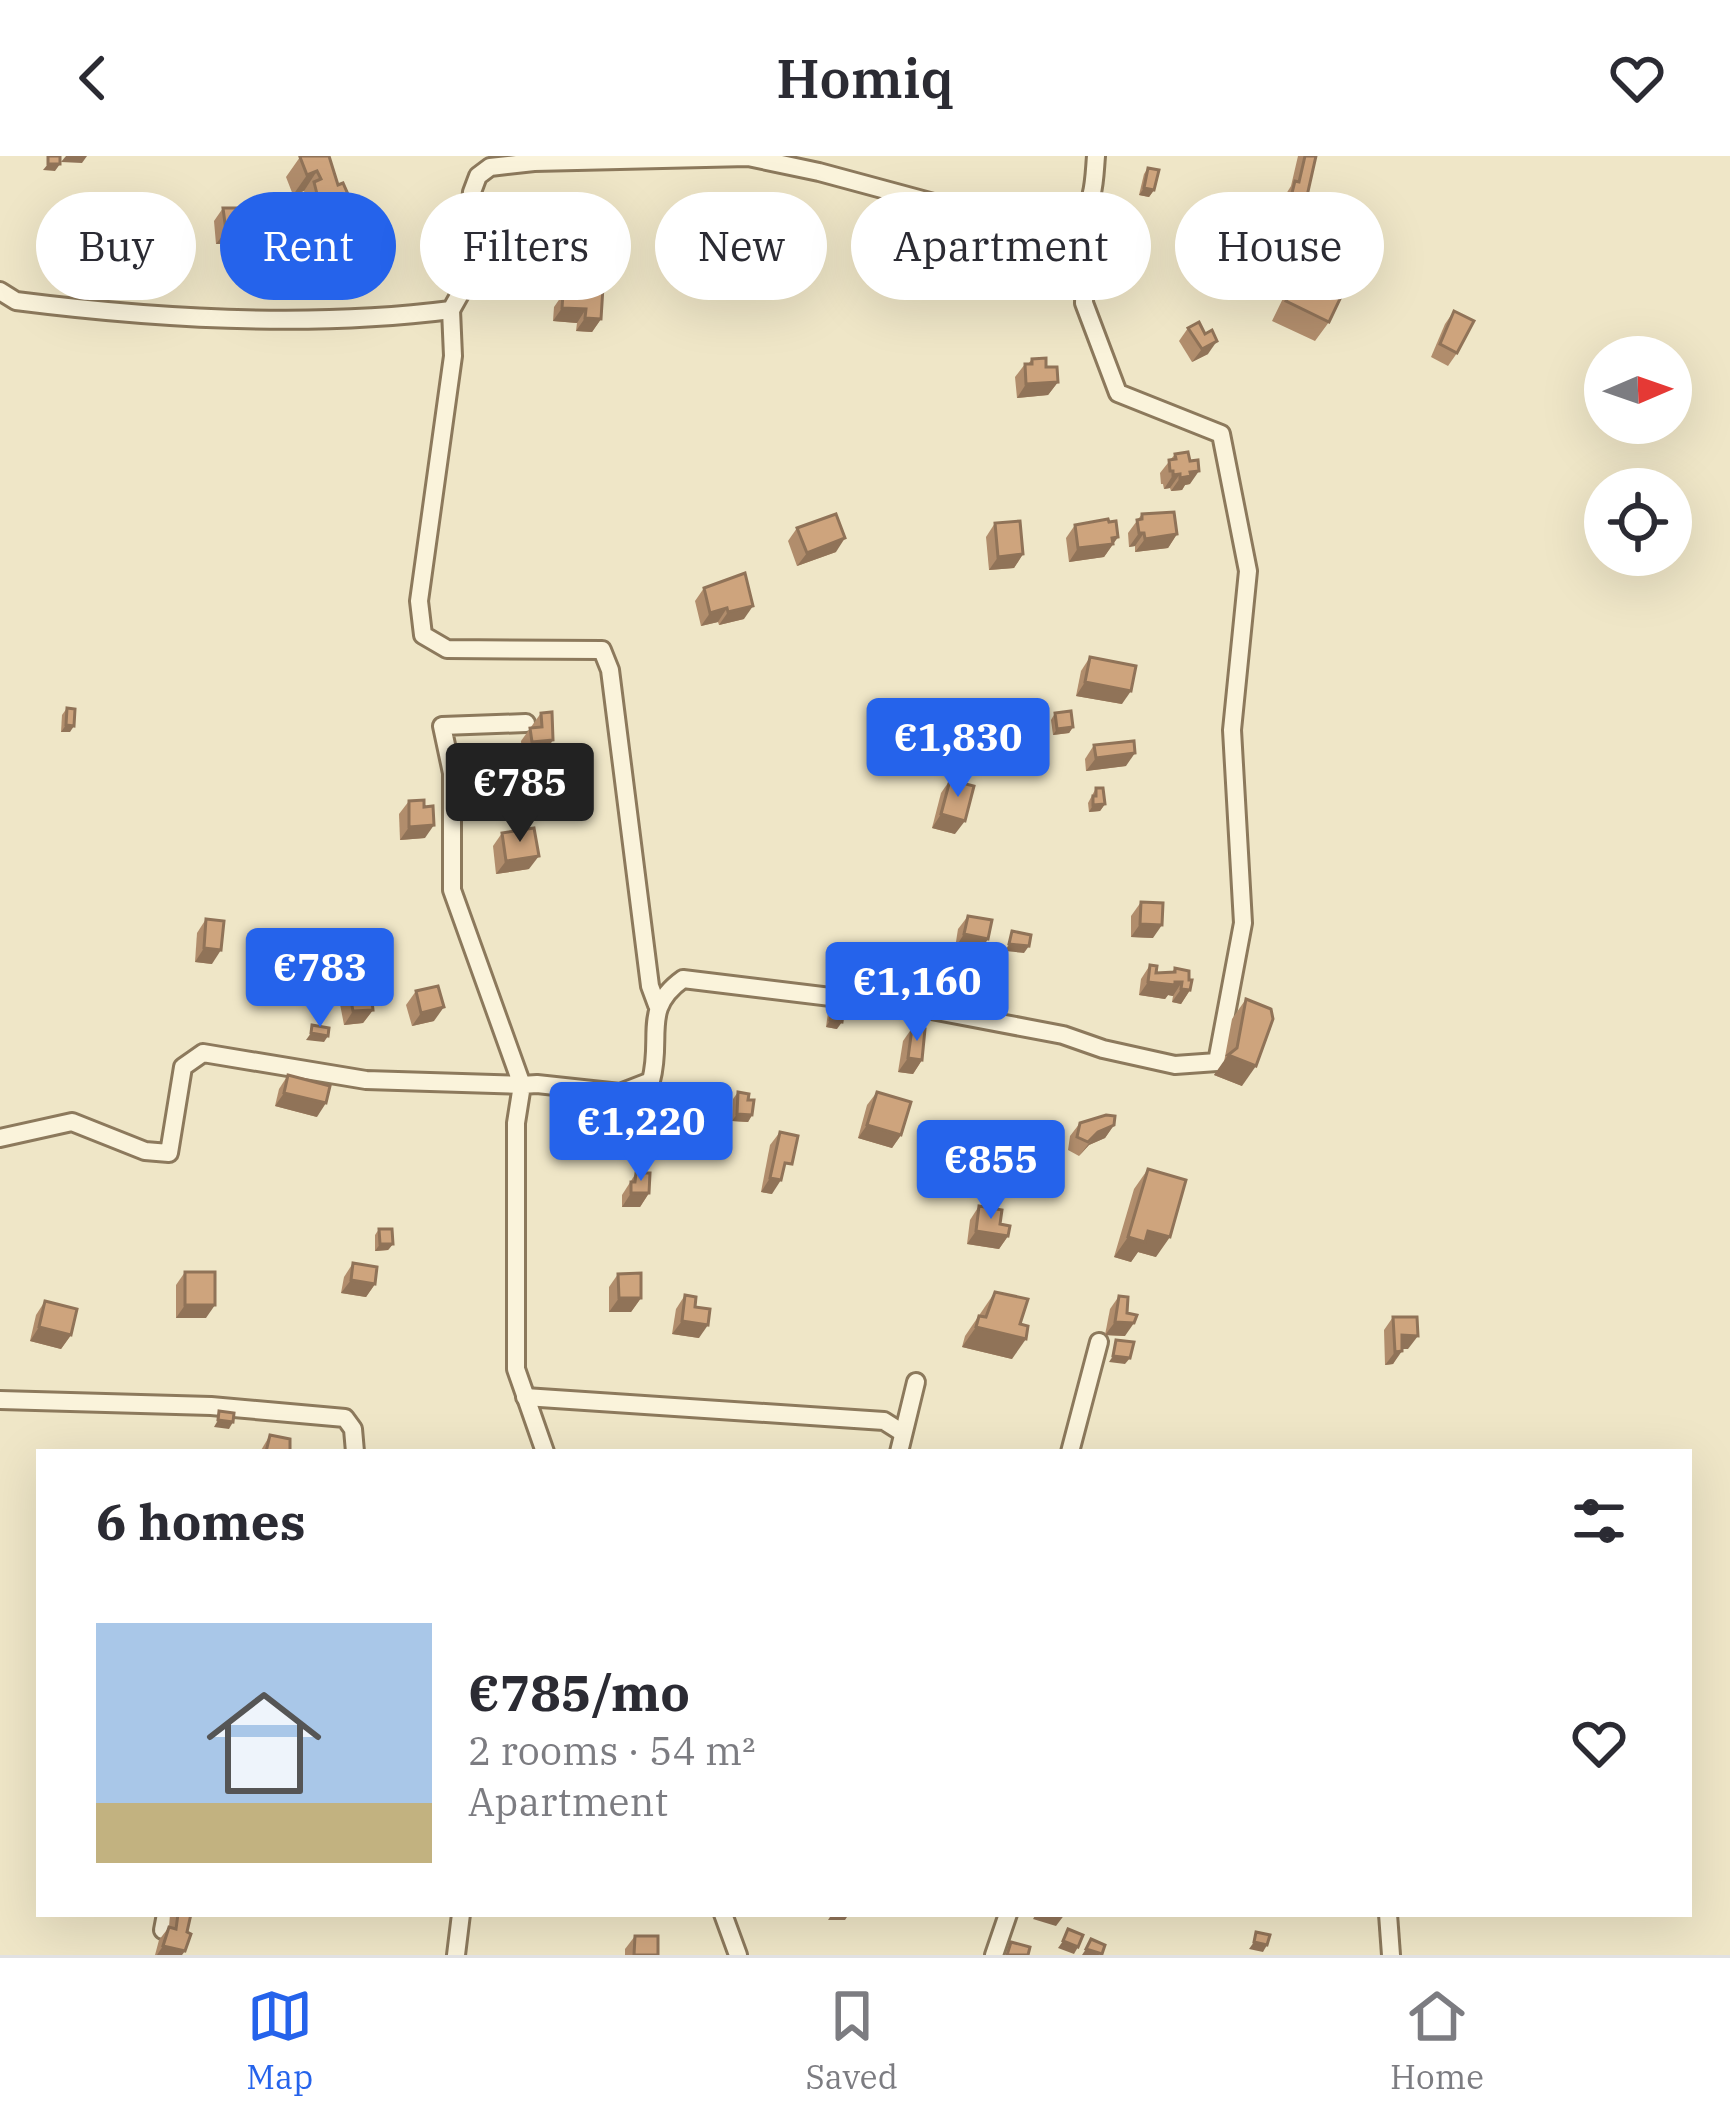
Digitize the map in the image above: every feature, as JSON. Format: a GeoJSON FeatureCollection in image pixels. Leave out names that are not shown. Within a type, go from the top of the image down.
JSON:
{"type":"FeatureCollection","features":[{"type":"Feature","properties":{"kind":"street"},"geometry":{"type":"LineString","coordinates":[[472,156],[478,176]]}},
{"type":"Feature","properties":{"kind":"street"},"geometry":{"type":"LineString","coordinates":[[1093,192],[1096,156]]}},
{"type":"Feature","properties":{"kind":"street"},"geometry":{"type":"LineString","coordinates":[[0,1138],[72,1122],[145,1151],[169,1153],[183,1066],[202,1053],[366,1080],[537,1084],[620,1093],[651,1081],[657,1058],[657,1005],[650,986],[610,670],[602,650],[447,649],[423,635],[419,601],[453,356],[451,310],[460,294],[472,192],[478,176],[490,167],[748,157],[893,192]]}},
{"type":"Feature","properties":{"kind":"street"},"geometry":{"type":"LineString","coordinates":[[0,291],[16,301],[135,313],[273,319],[396,317],[451,310]]}},
{"type":"Feature","properties":{"kind":"street"},"geometry":{"type":"LineString","coordinates":[[657,1005],[683,979],[921,1008],[1063,1035],[1175,1065],[1216,1062],[1243,923],[1232,730],[1248,571],[1221,434],[1118,393],[1084,300]]}},
{"type":"Feature","properties":{"kind":"street"},"geometry":{"type":"LineString","coordinates":[[526,723],[442,726],[452,773],[452,890],[522,1085],[516,1124],[515,1369],[544,1449]]}},
{"type":"Feature","properties":{"kind":"street"},"geometry":{"type":"LineString","coordinates":[[1071,1449],[1099,1342]]}},
{"type":"Feature","properties":{"kind":"street"},"geometry":{"type":"LineString","coordinates":[[901,1443],[916,1382]]}},
{"type":"Feature","properties":{"kind":"street"},"geometry":{"type":"LineString","coordinates":[[525,1397],[884,1421],[901,1443]]}},
{"type":"Feature","properties":{"kind":"street"},"geometry":{"type":"LineString","coordinates":[[0,1400],[211,1406],[345,1418],[353,1429],[355,1449]]}},
{"type":"Feature","properties":{"kind":"street"},"geometry":{"type":"LineString","coordinates":[[456,1955],[461,1917]]}},
{"type":"Feature","properties":{"kind":"street"},"geometry":{"type":"LineString","coordinates":[[724,1917],[738,1955]]}},
{"type":"Feature","properties":{"kind":"street"},"geometry":{"type":"LineString","coordinates":[[994,1955],[1007,1917]]}},
{"type":"Feature","properties":{"kind":"street"},"geometry":{"type":"LineString","coordinates":[[1388,1917],[1391,1955]]}},
{"type":"Feature","properties":{"kind":"building"},"geometry":{"type":"Polygon","coordinates":[[[48,156],[60,156],[60,164],[48,164],[48,156]]]}},
{"type":"Feature","properties":{"kind":"building"},"geometry":{"type":"Polygon","coordinates":[[[329,156],[338,185],[343,183],[347,192],[316,192],[314,182],[321,179],[317,171],[307,175],[300,157],[329,156]]]}},
{"type":"Feature","properties":{"kind":"building"},"geometry":{"type":"Polygon","coordinates":[[[1305,156],[1316,156],[1308,192],[1292,192],[1295,181],[1299,182],[1305,156]]]}},
{"type":"Feature","properties":{"kind":"building"},"geometry":{"type":"Polygon","coordinates":[[[1148,168],[1159,170],[1154,190],[1144,188],[1148,168]]]}},
{"type":"Feature","properties":{"kind":"building"},"geometry":{"type":"Polygon","coordinates":[[[563,300],[602,300],[601,319],[585,318],[586,309],[562,308],[563,300]]]}},
{"type":"Feature","properties":{"kind":"building"},"geometry":{"type":"Polygon","coordinates":[[[1286,300],[1339,300],[1329,322],[1286,300]]]}},
{"type":"Feature","properties":{"kind":"building"},"geometry":{"type":"Polygon","coordinates":[[[1454,311],[1474,321],[1457,353],[1440,344],[1454,311]]]}},
{"type":"Feature","properties":{"kind":"building"},"geometry":{"type":"Polygon","coordinates":[[[1199,322],[1205,334],[1212,330],[1217,341],[1202,349],[1188,328],[1199,322]]]}},
{"type":"Feature","properties":{"kind":"building"},"geometry":{"type":"Polygon","coordinates":[[[1046,358],[1046,367],[1057,367],[1058,382],[1026,384],[1025,364],[1046,358]]]}},
{"type":"Feature","properties":{"kind":"building"},"geometry":{"type":"Polygon","coordinates":[[[1188,452],[1190,461],[1198,460],[1199,471],[1180,478],[1180,474],[1173,475],[1169,460],[1188,452]]]}},
{"type":"Feature","properties":{"kind":"building"},"geometry":{"type":"Polygon","coordinates":[[[1174,512],[1177,534],[1145,539],[1139,533],[1137,520],[1142,514],[1174,512]]]}},
{"type":"Feature","properties":{"kind":"building"},"geometry":{"type":"Polygon","coordinates":[[[836,514],[845,538],[807,553],[797,528],[836,514]]]}},
{"type":"Feature","properties":{"kind":"building"},"geometry":{"type":"Polygon","coordinates":[[[1020,521],[1023,554],[998,557],[995,523],[1020,521]]]}},
{"type":"Feature","properties":{"kind":"building"},"geometry":{"type":"Polygon","coordinates":[[[1116,521],[1118,537],[1112,538],[1113,544],[1078,548],[1075,525],[1116,521]]]}},
{"type":"Feature","properties":{"kind":"building"},"geometry":{"type":"Polygon","coordinates":[[[745,573],[753,606],[710,613],[704,588],[745,573]]]}},
{"type":"Feature","properties":{"kind":"building"},"geometry":{"type":"Polygon","coordinates":[[[1090,657],[1136,666],[1131,691],[1085,682],[1090,657]]]}},
{"type":"Feature","properties":{"kind":"building"},"geometry":{"type":"Polygon","coordinates":[[[67,708],[75,709],[74,726],[66,725],[67,708]]]}},
{"type":"Feature","properties":{"kind":"building"},"geometry":{"type":"Polygon","coordinates":[[[1071,711],[1073,727],[1057,729],[1055,713],[1071,711]]]}},
{"type":"Feature","properties":{"kind":"building"},"geometry":{"type":"Polygon","coordinates":[[[552,712],[553,740],[532,742],[530,728],[542,727],[541,713],[552,712]]]}},
{"type":"Feature","properties":{"kind":"building"},"geometry":{"type":"Polygon","coordinates":[[[1134,741],[1135,753],[1096,758],[1094,745],[1134,741]]]}},
{"type":"Feature","properties":{"kind":"building"},"geometry":{"type":"Polygon","coordinates":[[[950,780],[974,786],[965,821],[941,814],[950,780]]]}},
{"type":"Feature","properties":{"kind":"building"},"geometry":{"type":"Polygon","coordinates":[[[1096,788],[1103,788],[1105,804],[1093,805],[1096,788]]]}},
{"type":"Feature","properties":{"kind":"building"},"geometry":{"type":"Polygon","coordinates":[[[424,800],[424,807],[433,806],[434,825],[409,827],[409,801],[424,800]]]}},
{"type":"Feature","properties":{"kind":"building"},"geometry":{"type":"Polygon","coordinates":[[[534,828],[539,856],[506,861],[502,833],[534,828]]]}},
{"type":"Feature","properties":{"kind":"building"},"geometry":{"type":"Polygon","coordinates":[[[1141,902],[1163,903],[1162,925],[1140,924],[1141,902]]]}},
{"type":"Feature","properties":{"kind":"building"},"geometry":{"type":"Polygon","coordinates":[[[968,916],[992,920],[988,939],[964,934],[968,916]]]}},
{"type":"Feature","properties":{"kind":"building"},"geometry":{"type":"Polygon","coordinates":[[[206,919],[224,921],[221,950],[204,948],[206,919]]]}},
{"type":"Feature","properties":{"kind":"building"},"geometry":{"type":"Polygon","coordinates":[[[1012,931],[1031,935],[1029,946],[1009,944],[1012,931]]]}},
{"type":"Feature","properties":{"kind":"building"},"geometry":{"type":"Polygon","coordinates":[[[1150,965],[1157,966],[1156,973],[1175,972],[1175,968],[1189,971],[1190,990],[1181,989],[1182,982],[1148,982],[1150,965]]]}},
{"type":"Feature","properties":{"kind":"building"},"geometry":{"type":"Polygon","coordinates":[[[371,978],[368,1001],[373,1010],[353,1011],[344,980],[371,978]]]}},
{"type":"Feature","properties":{"kind":"building"},"geometry":{"type":"Polygon","coordinates":[[[438,986],[444,1007],[421,1013],[416,991],[438,986]]]}},
{"type":"Feature","properties":{"kind":"building"},"geometry":{"type":"Polygon","coordinates":[[[834,998],[845,1000],[842,1022],[830,1020],[834,998]]]}},
{"type":"Feature","properties":{"kind":"building"},"geometry":{"type":"Polygon","coordinates":[[[1246,999],[1271,1009],[1273,1019],[1256,1066],[1228,1055],[1237,1048],[1246,999]]]}},
{"type":"Feature","properties":{"kind":"building"},"geometry":{"type":"Polygon","coordinates":[[[312,1025],[329,1028],[328,1036],[311,1033],[312,1025]]]}},
{"type":"Feature","properties":{"kind":"building"},"geometry":{"type":"Polygon","coordinates":[[[912,1028],[925,1029],[922,1060],[908,1058],[912,1028]]]}},
{"type":"Feature","properties":{"kind":"building"},"geometry":{"type":"Polygon","coordinates":[[[288,1075],[330,1086],[326,1103],[284,1093],[288,1075]]]}},
{"type":"Feature","properties":{"kind":"building"},"geometry":{"type":"Polygon","coordinates":[[[738,1092],[754,1100],[752,1115],[737,1114],[738,1092]]]}},
{"type":"Feature","properties":{"kind":"building"},"geometry":{"type":"Polygon","coordinates":[[[877,1092],[911,1102],[901,1135],[867,1125],[877,1092]]]}},
{"type":"Feature","properties":{"kind":"building"},"geometry":{"type":"Polygon","coordinates":[[[1115,1116],[1114,1125],[1088,1142],[1077,1137],[1080,1123],[1115,1116]]]}},
{"type":"Feature","properties":{"kind":"building"},"geometry":{"type":"Polygon","coordinates":[[[780,1132],[798,1136],[792,1164],[785,1163],[781,1180],[770,1178],[780,1132]]]}},
{"type":"Feature","properties":{"kind":"building"},"geometry":{"type":"Polygon","coordinates":[[[1148,1169],[1186,1180],[1170,1237],[1148,1231],[1145,1242],[1128,1237],[1148,1169]]]}},
{"type":"Feature","properties":{"kind":"building"},"geometry":{"type":"Polygon","coordinates":[[[636,1173],[650,1173],[649,1193],[631,1193],[636,1173]]]}},
{"type":"Feature","properties":{"kind":"building"},"geometry":{"type":"Polygon","coordinates":[[[979,1206],[1002,1210],[1000,1224],[1010,1226],[1008,1236],[976,1231],[979,1206]]]}},
{"type":"Feature","properties":{"kind":"building"},"geometry":{"type":"Polygon","coordinates":[[[379,1229],[392,1229],[393,1244],[380,1244],[379,1229]]]}},
{"type":"Feature","properties":{"kind":"building"},"geometry":{"type":"Polygon","coordinates":[[[353,1263],[377,1267],[375,1284],[351,1280],[353,1263]]]}},
{"type":"Feature","properties":{"kind":"building"},"geometry":{"type":"Polygon","coordinates":[[[185,1272],[215,1272],[215,1305],[185,1305],[185,1272]]]}},
{"type":"Feature","properties":{"kind":"building"},"geometry":{"type":"Polygon","coordinates":[[[641,1273],[641,1298],[619,1298],[618,1274],[641,1273]]]}},
{"type":"Feature","properties":{"kind":"building"},"geometry":{"type":"Polygon","coordinates":[[[995,1292],[1028,1299],[1020,1324],[1028,1326],[1026,1339],[976,1327],[979,1316],[986,1317],[995,1292]]]}},
{"type":"Feature","properties":{"kind":"building"},"geometry":{"type":"Polygon","coordinates":[[[685,1295],[696,1297],[695,1307],[710,1309],[708,1325],[682,1321],[685,1295]]]}},
{"type":"Feature","properties":{"kind":"building"},"geometry":{"type":"Polygon","coordinates":[[[1119,1296],[1128,1297],[1127,1313],[1137,1315],[1134,1323],[1115,1322],[1119,1296]]]}},
{"type":"Feature","properties":{"kind":"building"},"geometry":{"type":"Polygon","coordinates":[[[45,1301],[77,1309],[71,1335],[39,1327],[45,1301]]]}},
{"type":"Feature","properties":{"kind":"building"},"geometry":{"type":"Polygon","coordinates":[[[1393,1317],[1417,1317],[1418,1336],[1402,1335],[1402,1351],[1395,1352],[1393,1317]]]}},
{"type":"Feature","properties":{"kind":"building"},"geometry":{"type":"Polygon","coordinates":[[[1116,1340],[1134,1342],[1130,1358],[1113,1356],[1116,1340]]]}},
{"type":"Feature","properties":{"kind":"building"},"geometry":{"type":"Polygon","coordinates":[[[219,1411],[234,1413],[233,1422],[218,1420],[219,1411]]]}},
{"type":"Feature","properties":{"kind":"building"},"geometry":{"type":"Polygon","coordinates":[[[270,1435],[290,1439],[290,1449],[267,1449],[270,1435]]]}},
{"type":"Feature","properties":{"kind":"building"},"geometry":{"type":"Polygon","coordinates":[[[178,1917],[190,1917],[185,1951],[163,1946],[169,1927],[176,1929],[178,1917]]]}},
{"type":"Feature","properties":{"kind":"building"},"geometry":{"type":"Polygon","coordinates":[[[1068,1929],[1083,1935],[1078,1947],[1063,1941],[1068,1929]]]}},
{"type":"Feature","properties":{"kind":"building"},"geometry":{"type":"Polygon","coordinates":[[[1256,1932],[1270,1935],[1267,1945],[1254,1942],[1256,1932]]]}},
{"type":"Feature","properties":{"kind":"building"},"geometry":{"type":"Polygon","coordinates":[[[635,1936],[658,1936],[658,1955],[634,1955],[635,1936]]]}},
{"type":"Feature","properties":{"kind":"building"},"geometry":{"type":"Polygon","coordinates":[[[1091,1939],[1105,1945],[1102,1954],[1086,1949],[1091,1939]]]}},
{"type":"Feature","properties":{"kind":"building"},"geometry":{"type":"Polygon","coordinates":[[[1011,1942],[1030,1947],[1028,1955],[1007,1955],[1011,1942]]]}}]}
